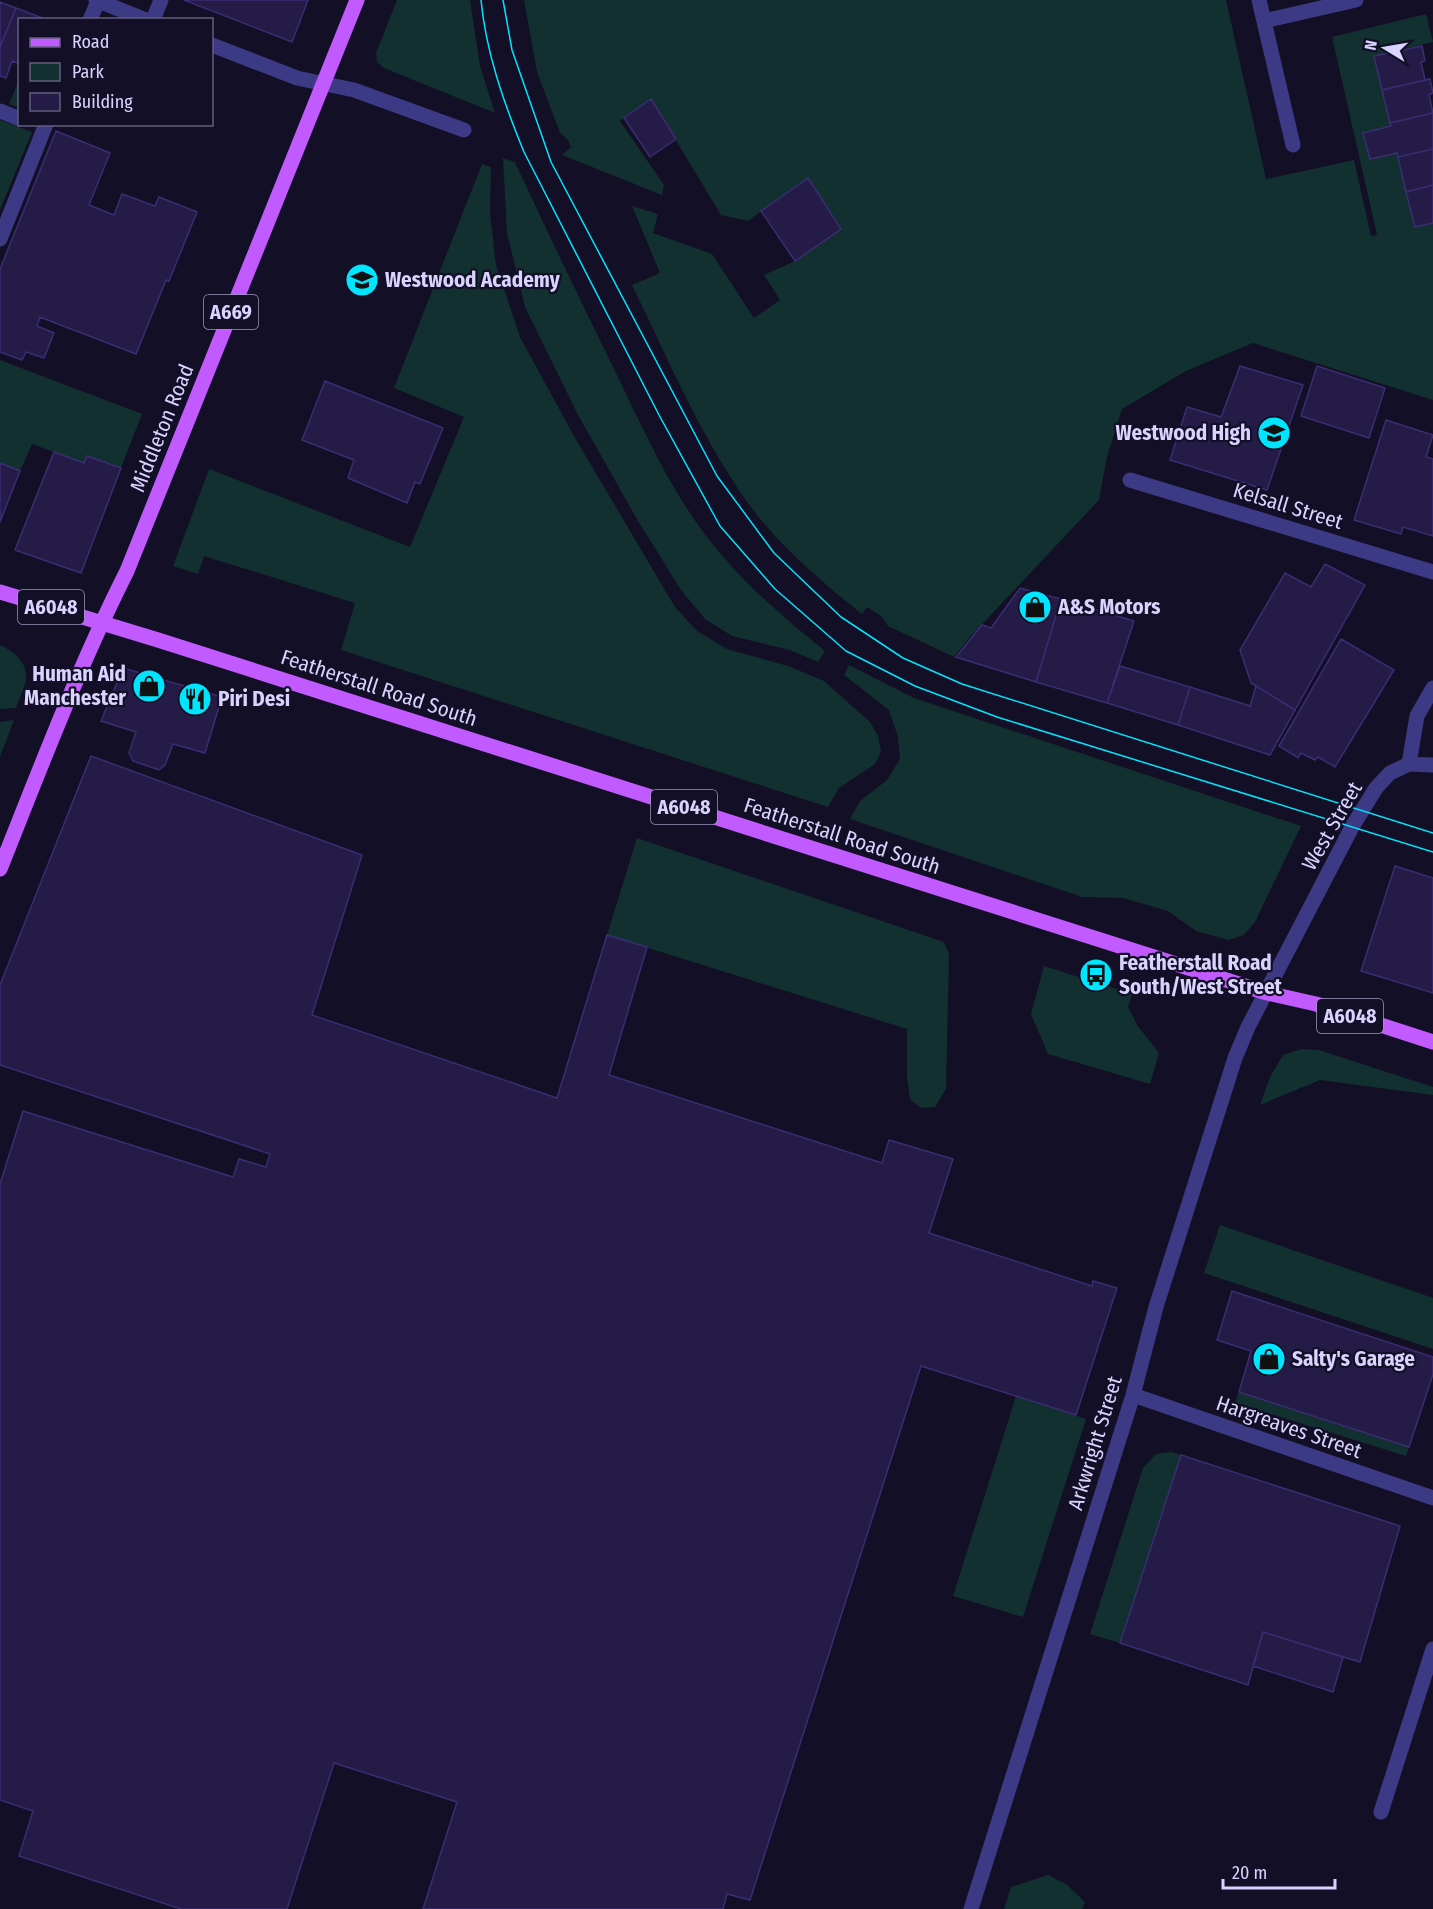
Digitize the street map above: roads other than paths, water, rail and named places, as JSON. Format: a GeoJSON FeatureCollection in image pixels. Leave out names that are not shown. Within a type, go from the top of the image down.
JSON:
{"type":"FeatureCollection","features":[{"type":"Feature","properties":{"kind":"main road","name":"Middleton Road"},"geometry":{"type":"LineString","coordinates":[[0,869],[56,727],[101,622],[127,572],[357,0]]}},
{"type":"Feature","properties":{"kind":"main road","name":"A6048"},"geometry":{"type":"LineString","coordinates":[[0,592],[101,622]]}},
{"type":"Feature","properties":{"kind":"main road","name":"Featherstall Road South"},"geometry":{"type":"LineString","coordinates":[[101,622],[1267,993],[1316,1004],[1433,1042]]}},
{"type":"Feature","properties":{"kind":"street"},"geometry":{"type":"LineString","coordinates":[[91,18],[97,0],[141,18]]}},
{"type":"Feature","properties":{"kind":"street"},"geometry":{"type":"LineString","coordinates":[[154,18],[161,0]]}},
{"type":"Feature","properties":{"kind":"street"},"geometry":{"type":"LineString","coordinates":[[1259,0],[1293,145]]}},
{"type":"Feature","properties":{"kind":"street"},"geometry":{"type":"LineString","coordinates":[[1264,21],[1356,0]]}},
{"type":"Feature","properties":{"kind":"street"},"geometry":{"type":"LineString","coordinates":[[213,45],[297,78],[354,90],[464,130]]}},
{"type":"Feature","properties":{"kind":"street"},"geometry":{"type":"LineString","coordinates":[[0,111],[18,118]]}},
{"type":"Feature","properties":{"kind":"street"},"geometry":{"type":"LineString","coordinates":[[0,238],[41,126]]}},
{"type":"Feature","properties":{"kind":"street","name":"Kelsall Street"},"geometry":{"type":"LineString","coordinates":[[1130,480],[1433,572]]}},
{"type":"Feature","properties":{"kind":"street"},"geometry":{"type":"LineString","coordinates":[[1433,688],[1417,716],[1408,765],[1433,765]]}},
{"type":"Feature","properties":{"kind":"street","name":"West Street"},"geometry":{"type":"LineString","coordinates":[[1267,993],[1360,811],[1390,773],[1408,765]]}},
{"type":"Feature","properties":{"kind":"street","name":"Arkwright Street"},"geometry":{"type":"LineString","coordinates":[[971,1909],[1133,1395],[1156,1307],[1235,1058],[1248,1027],[1267,993]]}},
{"type":"Feature","properties":{"kind":"street","name":"Hargreaves Street"},"geometry":{"type":"LineString","coordinates":[[1133,1395],[1433,1498]]}},
{"type":"Feature","properties":{"kind":"street"},"geometry":{"type":"LineString","coordinates":[[1381,1812],[1433,1649]]}},
{"type":"Feature","properties":{"kind":"tram line"},"geometry":{"type":"LineString","coordinates":[[481,0],[483,20],[497,78],[524,152],[659,415],[720,526],[775,589],[846,651],[915,686],[997,717],[1433,852]]}},
{"type":"Feature","properties":{"kind":"tram line"},"geometry":{"type":"LineString","coordinates":[[503,0],[512,50],[551,162],[717,476],[774,553],[841,617],[903,658],[962,684],[1433,833]]}},
{"type":"Feature","properties":{"kind":"place","name":"Westwood Academy"},"geometry":{"type":"Point","coordinates":[362,280]}},
{"type":"Feature","properties":{"kind":"place","name":"Westwood High"},"geometry":{"type":"Point","coordinates":[1274,433]}},
{"type":"Feature","properties":{"kind":"place","name":"A&S Motors"},"geometry":{"type":"Point","coordinates":[1035,607]}},
{"type":"Feature","properties":{"kind":"place","name":"Human Aid Manchester"},"geometry":{"type":"Point","coordinates":[149,686]}},
{"type":"Feature","properties":{"kind":"place","name":"Piri Desi"},"geometry":{"type":"Point","coordinates":[195,699]}},
{"type":"Feature","properties":{"kind":"place","name":"Featherstall Road South/West Street"},"geometry":{"type":"Point","coordinates":[1096,975]}},
{"type":"Feature","properties":{"kind":"place","name":"Salty's Garage"},"geometry":{"type":"Point","coordinates":[1269,1359]}}]}
